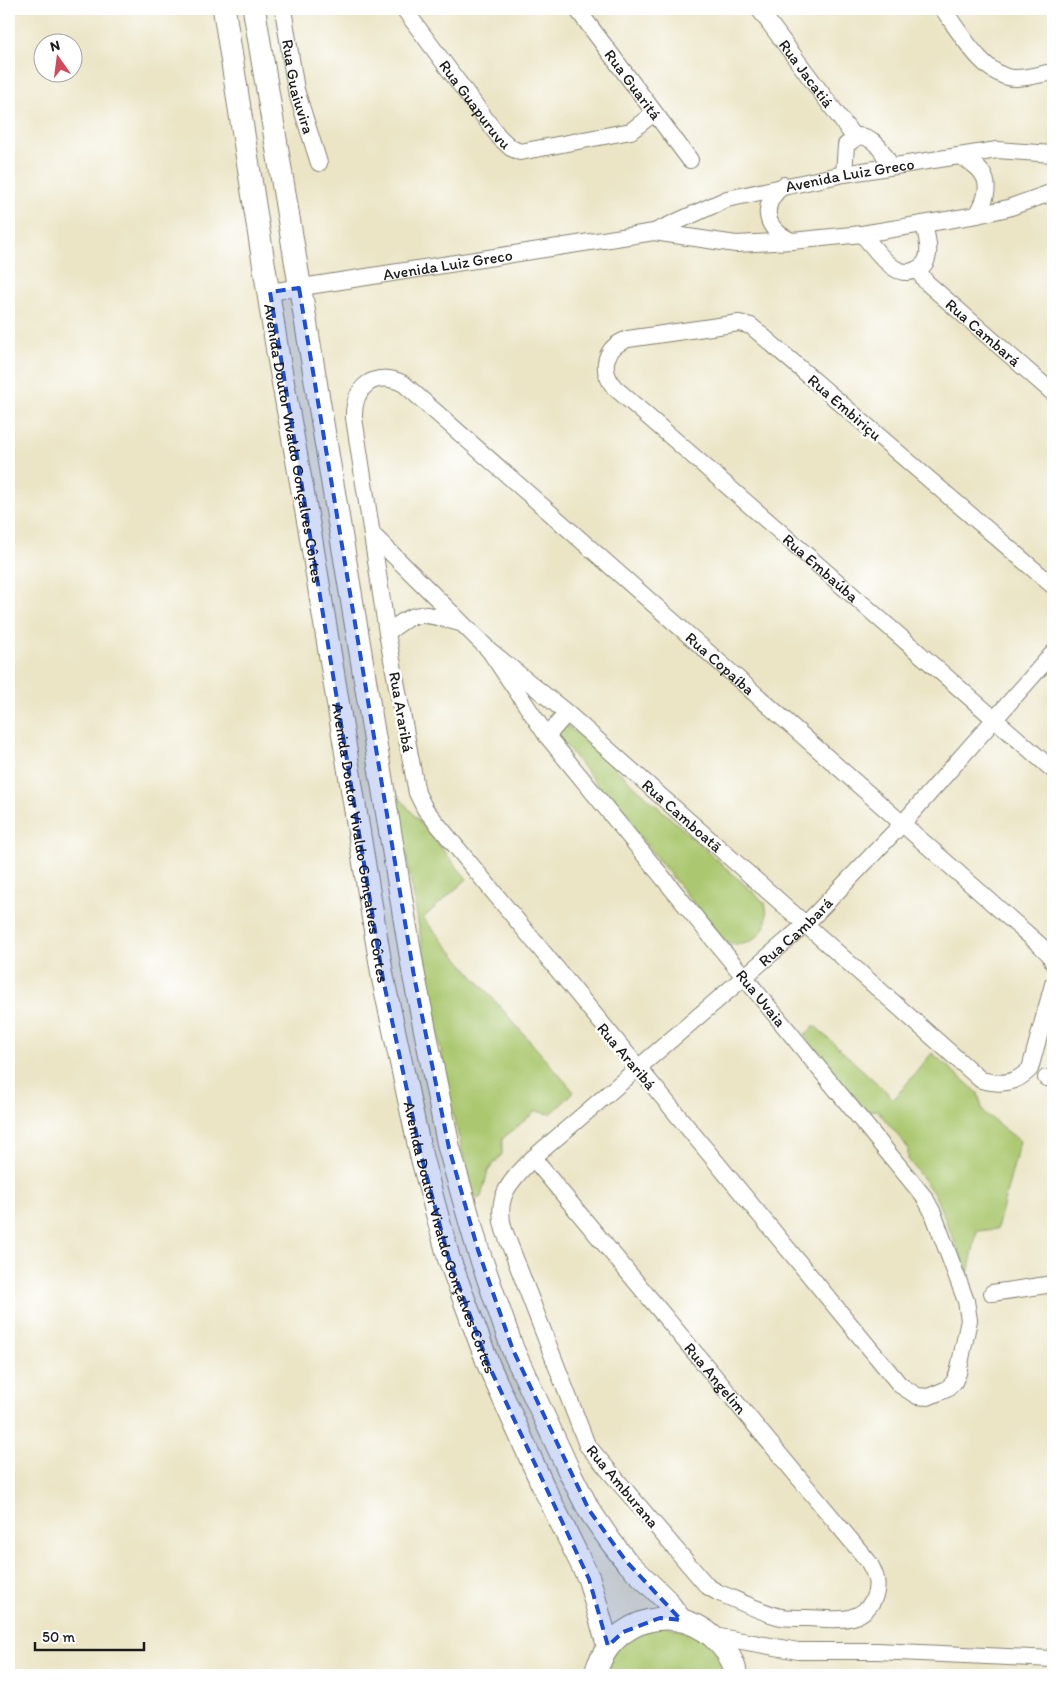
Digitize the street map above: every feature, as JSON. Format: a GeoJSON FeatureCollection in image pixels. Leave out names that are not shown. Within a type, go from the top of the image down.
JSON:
{"type":"FeatureCollection","features":[{"type":"Feature","properties":{"kind":"main road","name":"Avenida Doutor Vivaldo Gonçalves Côrtes"},"geometry":{"type":"LineString","coordinates":[[224,9],[270,292],[278,355],[308,522],[383,979],[421,1155],[449,1259],[489,1366],[543,1486],[589,1579],[608,1646]]}},
{"type":"Feature","properties":{"kind":"main road","name":"Avenida Doutor Vivaldo Gonçalves Côrtes"},"geometry":{"type":"LineString","coordinates":[[254,9],[414,976],[449,1148],[478,1250],[513,1350],[589,1510],[626,1561],[666,1600],[681,1620]]}},
{"type":"Feature","properties":{"kind":"main road"},"geometry":{"type":"LineString","coordinates":[[595,1675],[598,1663],[608,1646],[623,1632],[641,1622],[660,1618],[681,1620],[704,1629],[714,1636],[727,1651],[736,1675]]}},
{"type":"Feature","properties":{"kind":"street","name":"Rua Guaiuvira"},"geometry":{"type":"LineString","coordinates":[[283,9],[296,90],[318,163]]}},
{"type":"Feature","properties":{"kind":"street","name":"Rua Guapuruvu"},"geometry":{"type":"LineString","coordinates":[[404,9],[499,137],[511,148],[520,152],[631,131],[654,113]]}},
{"type":"Feature","properties":{"kind":"street","name":"Rua Guaritá"},"geometry":{"type":"LineString","coordinates":[[577,9],[690,160]]}},
{"type":"Feature","properties":{"kind":"street","name":"Rua Jacatiá"},"geometry":{"type":"LineString","coordinates":[[759,9],[854,137]]}},
{"type":"Feature","properties":{"kind":"street"},"geometry":{"type":"LineString","coordinates":[[943,9],[982,62],[994,72],[1014,78],[1053,72]]}},
{"type":"Feature","properties":{"kind":"street"},"geometry":{"type":"LineString","coordinates":[[844,174],[846,144],[854,137],[859,136],[870,138],[879,146],[891,166]]}},
{"type":"Feature","properties":{"kind":"street","name":"Avenida Luiz Greco"},"geometry":{"type":"LineString","coordinates":[[270,292],[654,232],[727,199],[784,185],[844,174],[997,150],[1053,154]]}},
{"type":"Feature","properties":{"kind":"street"},"geometry":{"type":"LineString","coordinates":[[959,156],[977,166],[984,175],[988,186],[983,205],[977,214]]}},
{"type":"Feature","properties":{"kind":"street"},"geometry":{"type":"LineString","coordinates":[[784,185],[774,193],[768,204],[768,213],[773,228],[779,236],[792,242]]}},
{"type":"Feature","properties":{"kind":"street","name":"Avenida Luiz Greco"},"geometry":{"type":"LineString","coordinates":[[654,232],[736,244],[792,242],[862,234],[977,214],[1008,208],[1053,192]]}},
{"type":"Feature","properties":{"kind":"street"},"geometry":{"type":"LineString","coordinates":[[862,234],[896,270],[910,272],[917,270],[923,265],[929,253],[924,224]]}},
{"type":"Feature","properties":{"kind":"street","name":"Rua Cambará"},"geometry":{"type":"LineString","coordinates":[[917,270],[926,282],[1053,393]]}},
{"type":"Feature","properties":{"kind":"street","name":"Rua Embiriçu"},"geometry":{"type":"LineString","coordinates":[[608,355],[620,342],[628,339],[739,323],[751,326],[1053,586]]}},
{"type":"Feature","properties":{"kind":"street","name":"Rua Embaúba"},"geometry":{"type":"LineString","coordinates":[[608,355],[605,372],[614,387],[1053,770]]}},
{"type":"Feature","properties":{"kind":"street","name":"Rua Copaíba"},"geometry":{"type":"LineString","coordinates":[[372,382],[392,378],[404,384],[1042,946],[1050,955],[1053,963]]}},
{"type":"Feature","properties":{"kind":"street","name":"Rua Araribá"},"geometry":{"type":"LineString","coordinates":[[372,382],[358,393],[353,404],[387,633],[417,793],[425,809],[900,1385],[917,1396],[928,1397],[947,1389],[954,1382],[958,1372]]}},
{"type":"Feature","properties":{"kind":"street","name":"Rua Camboatã"},"geometry":{"type":"LineString","coordinates":[[373,535],[489,650],[567,713],[981,1080],[999,1084],[1011,1083],[1022,1077],[1030,1069],[1053,984]]}},
{"type":"Feature","properties":{"kind":"street"},"geometry":{"type":"LineString","coordinates":[[387,633],[402,621],[423,614],[460,623]]}},
{"type":"Feature","properties":{"kind":"street","name":"Rua Uvaia"},"geometry":{"type":"LineString","coordinates":[[489,650],[547,736],[746,976],[925,1198],[933,1213],[966,1301],[969,1320],[958,1372]]}},
{"type":"Feature","properties":{"kind":"street","name":"Rua Cambará"},"geometry":{"type":"LineString","coordinates":[[511,1182],[533,1158],[637,1067],[806,924],[904,823],[993,719],[1053,653]]}},
{"type":"Feature","properties":{"kind":"street"},"geometry":{"type":"LineString","coordinates":[[547,736],[567,713]]}},
{"type":"Feature","properties":{"kind":"street","name":"Rua Angelim"},"geometry":{"type":"LineString","coordinates":[[533,1158],[868,1561],[874,1571],[877,1583],[876,1594],[870,1605]]}},
{"type":"Feature","properties":{"kind":"street","name":"Rua Amburana"},"geometry":{"type":"LineString","coordinates":[[511,1182],[504,1193],[501,1205],[501,1218],[504,1230],[580,1430],[587,1445],[598,1458],[707,1586],[717,1592],[781,1617],[851,1618],[862,1613],[870,1605]]}},
{"type":"Feature","properties":{"kind":"street"},"geometry":{"type":"LineString","coordinates":[[992,1294],[1053,1284]]}},
{"type":"Feature","properties":{"kind":"street"},"geometry":{"type":"LineString","coordinates":[[714,1636],[798,1651],[877,1650],[1053,1659]]}},
{"type":"Feature","properties":{"kind":"highlighted area"},"geometry":{"type":"Polygon","coordinates":[[[299,288],[414,976],[449,1148],[478,1250],[513,1350],[589,1510],[626,1561],[681,1620],[660,1618],[623,1632],[608,1646],[589,1579],[489,1366],[449,1259],[421,1155],[383,979],[270,292],[299,288]]]}},
{"type":"Feature","properties":{"kind":"green space"},"geometry":{"type":"Polygon","coordinates":[[[565,725],[765,903],[766,922],[758,936],[744,944],[726,943],[557,735],[565,725]]]}},
{"type":"Feature","properties":{"kind":"green space"},"geometry":{"type":"Polygon","coordinates":[[[395,792],[467,879],[423,918],[574,1092],[551,1114],[536,1111],[502,1139],[502,1154],[488,1171],[481,1197],[475,1200],[451,1107],[395,792]]]}},
{"type":"Feature","properties":{"kind":"green space"},"geometry":{"type":"Polygon","coordinates":[[[815,1026],[894,1099],[932,1053],[978,1093],[983,1112],[1020,1141],[997,1229],[977,1231],[968,1274],[935,1195],[908,1159],[908,1148],[877,1110],[866,1111],[804,1035],[815,1026]]]}},
{"type":"Feature","properties":{"kind":"green space"},"geometry":{"type":"Polygon","coordinates":[[[661,1624],[707,1639],[729,1675],[601,1675],[617,1645],[661,1624]]]}}]}
